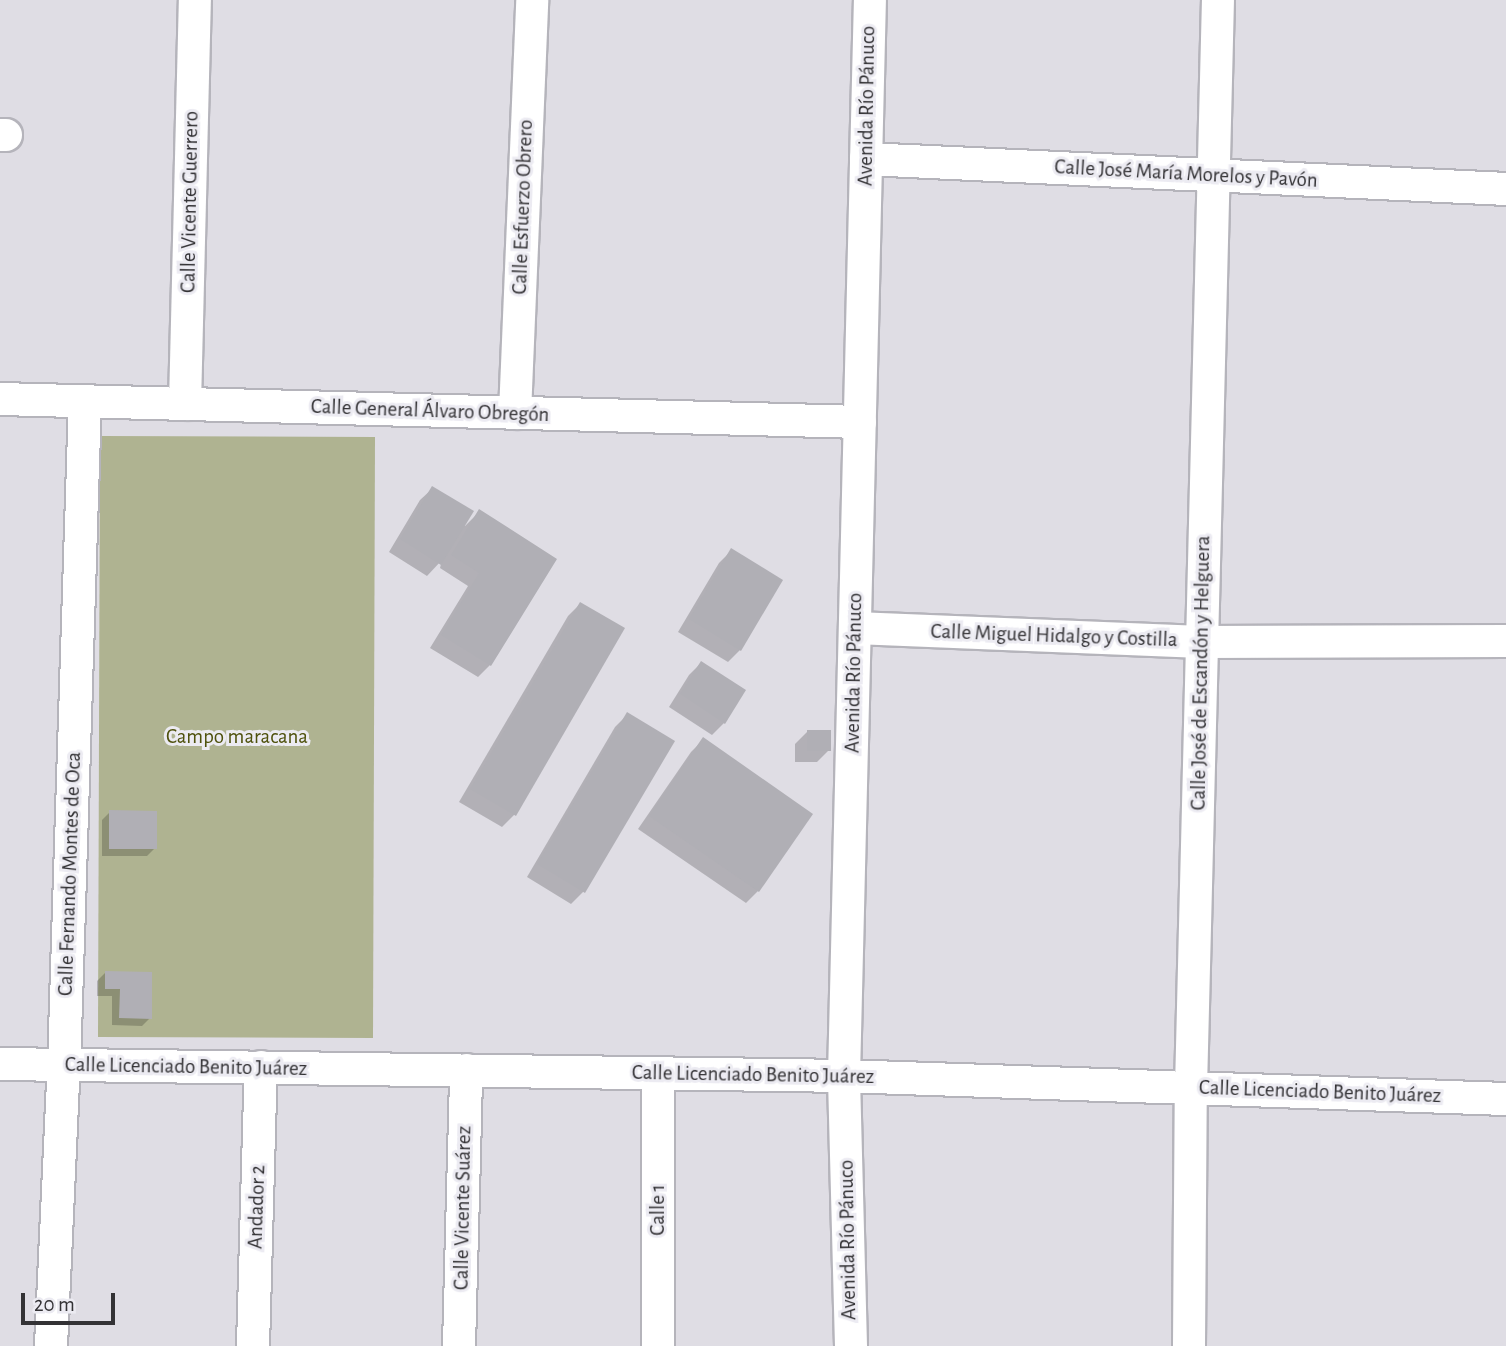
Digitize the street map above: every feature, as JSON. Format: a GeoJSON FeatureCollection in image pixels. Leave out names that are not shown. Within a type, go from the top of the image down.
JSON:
{"type":"FeatureCollection","features":[{"type":"Feature","properties":{"kind":"street","name":"Calle Vicente Guerrero"},"geometry":{"type":"LineString","coordinates":[[185,404],[195,0]]}},
{"type":"Feature","properties":{"kind":"street","name":"Calle Esfuerzo Obrero"},"geometry":{"type":"LineString","coordinates":[[514,413],[531,0]]}},
{"type":"Feature","properties":{"kind":"street","name":"Avenida Río Pánuco"},"geometry":{"type":"LineString","coordinates":[[851,1346],[844,1076],[870,0]]}},
{"type":"Feature","properties":{"kind":"street","name":"Calle José de Escandón y Helguera"},"geometry":{"type":"LineString","coordinates":[[1189,1346],[1191,1088],[1218,0]]}},
{"type":"Feature","properties":{"kind":"street","name":"Calle José María Morelos y Pavón"},"geometry":{"type":"LineString","coordinates":[[866,159],[1506,189]]}},
{"type":"Feature","properties":{"kind":"street","name":"Calle General Álvaro Obregón"},"geometry":{"type":"LineString","coordinates":[[0,399],[860,422]]}},
{"type":"Feature","properties":{"kind":"street","name":"Calle Fernando Montes de Oca"},"geometry":{"type":"LineString","coordinates":[[51,1346],[64,1065],[85,401]]}},
{"type":"Feature","properties":{"kind":"street","name":"Calle Miguel Hidalgo y Costilla"},"geometry":{"type":"LineString","coordinates":[[855,628],[1202,642],[1506,641]]}},
{"type":"Feature","properties":{"kind":"street","name":"Calle Licenciado Benito Juárez"},"geometry":{"type":"LineString","coordinates":[[0,1064],[844,1076],[1506,1099]]}},
{"type":"Feature","properties":{"kind":"street","name":"Andador 2"},"geometry":{"type":"LineString","coordinates":[[253,1346],[261,1068]]}},
{"type":"Feature","properties":{"kind":"street","name":"Calle Vicente Suárez"},"geometry":{"type":"LineString","coordinates":[[459,1346],[466,1070]]}},
{"type":"Feature","properties":{"kind":"street","name":"Calle 1"},"geometry":{"type":"LineString","coordinates":[[658,1073],[658,1346]]}},
{"type":"Feature","properties":{"kind":"green space","name":"Campo maracana"},"geometry":{"type":"Polygon","coordinates":[[[100,436],[375,437],[373,1038],[98,1037],[100,436]]]}},
{"type":"Feature","properties":{"kind":"building"},"geometry":{"type":"Polygon","coordinates":[[[432,486],[474,511],[441,565],[400,539],[432,486]]]}},
{"type":"Feature","properties":{"kind":"building"},"geometry":{"type":"Polygon","coordinates":[[[479,509],[557,559],[491,666],[441,635],[479,573],[451,555],[479,509]]]}},
{"type":"Feature","properties":{"kind":"building"},"geometry":{"type":"Polygon","coordinates":[[[731,548],[783,580],[741,651],[689,619],[731,548]]]}},
{"type":"Feature","properties":{"kind":"building"},"geometry":{"type":"Polygon","coordinates":[[[580,602],[625,628],[516,816],[470,789],[580,602]]]}},
{"type":"Feature","properties":{"kind":"building"},"geometry":{"type":"Polygon","coordinates":[[[701,661],[746,690],[725,724],[680,694],[701,661]]]}},
{"type":"Feature","properties":{"kind":"building"},"geometry":{"type":"Polygon","coordinates":[[[627,712],[675,741],[585,893],[537,864],[627,712]]]}},
{"type":"Feature","properties":{"kind":"building"},"geometry":{"type":"Polygon","coordinates":[[[807,730],[831,730],[831,751],[807,751],[807,730]]]}},
{"type":"Feature","properties":{"kind":"building"},"geometry":{"type":"Polygon","coordinates":[[[703,737],[813,814],[759,892],[649,816],[703,737]]]}},
{"type":"Feature","properties":{"kind":"building"},"geometry":{"type":"Polygon","coordinates":[[[109,810],[157,811],[157,849],[109,849],[109,810]]]}},
{"type":"Feature","properties":{"kind":"building"},"geometry":{"type":"Polygon","coordinates":[[[105,971],[152,972],[152,1019],[119,1018],[120,989],[105,989],[105,971]]]}}]}
